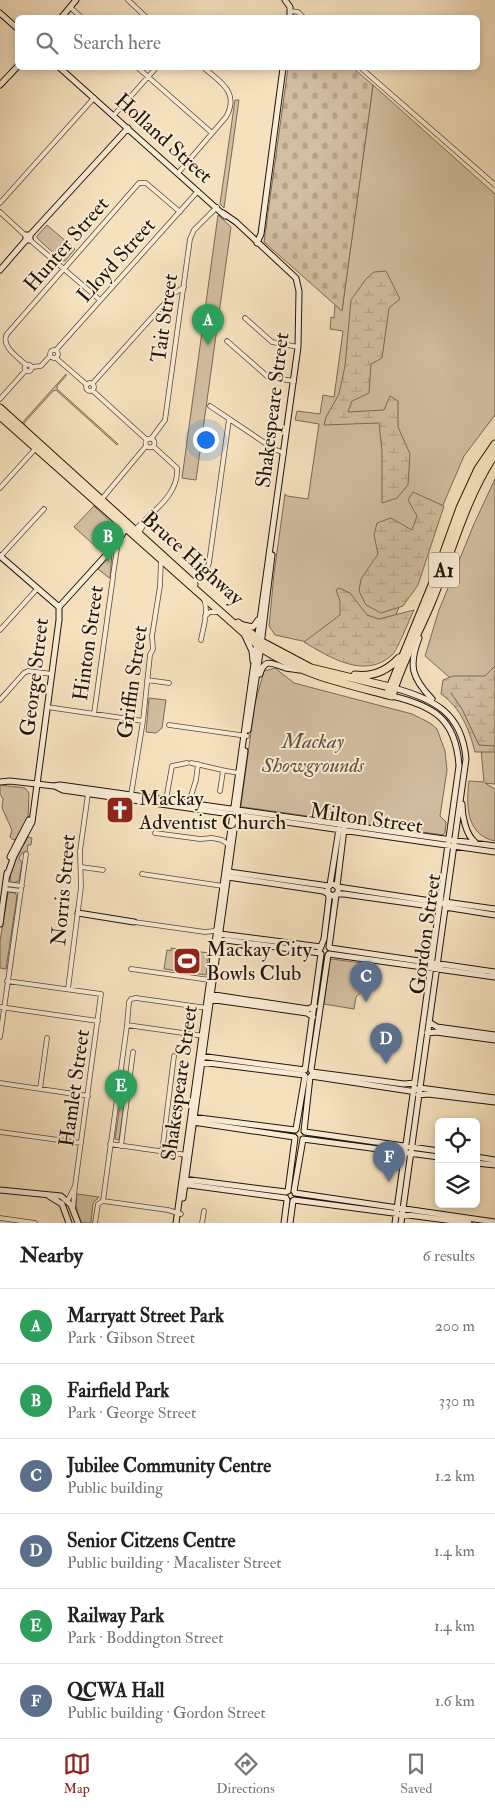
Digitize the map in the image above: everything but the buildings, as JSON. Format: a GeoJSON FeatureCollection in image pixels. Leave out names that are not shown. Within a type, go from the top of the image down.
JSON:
{"type":"FeatureCollection","features":[{"type":"Feature","properties":{"kind":"highway","name":"Bruce Highway"},"geometry":{"type":"LineString","coordinates":[[0,408],[37,446],[132,531],[194,583],[259,644],[311,668],[392,688]]}},
{"type":"Feature","properties":{"kind":"highway","name":"Bruce Highway"},"geometry":{"type":"LineString","coordinates":[[0,416],[102,501],[160,560],[244,634],[299,670],[390,696]]}},
{"type":"Feature","properties":{"kind":"highway","name":"A1"},"geometry":{"type":"LineString","coordinates":[[390,696],[405,649],[434,580],[469,487],[478,469],[495,444]]}},
{"type":"Feature","properties":{"kind":"highway","name":"A1"},"geometry":{"type":"LineString","coordinates":[[392,688],[432,602],[468,502],[495,454]]}},
{"type":"Feature","properties":{"kind":"highway","name":"A1"},"geometry":{"type":"LineString","coordinates":[[298,662],[352,675],[368,676],[388,668],[405,649]]}},
{"type":"Feature","properties":{"kind":"street"},"geometry":{"type":"LineString","coordinates":[[128,0],[144,15]]}},
{"type":"Feature","properties":{"kind":"street"},"geometry":{"type":"LineString","coordinates":[[285,0],[289,4],[290,15]]}},
{"type":"Feature","properties":{"kind":"street"},"geometry":{"type":"LineString","coordinates":[[62,15],[72,2],[80,15]]}},
{"type":"Feature","properties":{"kind":"street"},"geometry":{"type":"LineString","coordinates":[[290,11],[298,12],[301,15]]}},
{"type":"Feature","properties":{"kind":"street"},"geometry":{"type":"LineString","coordinates":[[0,14],[15,26]]}},
{"type":"Feature","properties":{"kind":"street"},"geometry":{"type":"LineString","coordinates":[[0,86],[15,69]]}},
{"type":"Feature","properties":{"kind":"street","name":"Holland Street"},"geometry":{"type":"LineString","coordinates":[[62,70],[293,274],[299,290]]}},
{"type":"Feature","properties":{"kind":"street"},"geometry":{"type":"LineString","coordinates":[[140,70],[212,133]]}},
{"type":"Feature","properties":{"kind":"street"},"geometry":{"type":"LineString","coordinates":[[114,115],[154,70]]}},
{"type":"Feature","properties":{"kind":"street"},"geometry":{"type":"LineString","coordinates":[[178,173],[228,114],[231,94],[206,70]]}},
{"type":"Feature","properties":{"kind":"street"},"geometry":{"type":"LineString","coordinates":[[257,243],[261,234],[284,70]]}},
{"type":"Feature","properties":{"kind":"street"},"geometry":{"type":"LineString","coordinates":[[363,70],[495,185]]}},
{"type":"Feature","properties":{"kind":"street"},"geometry":{"type":"LineString","coordinates":[[0,203],[94,98]]}},
{"type":"Feature","properties":{"kind":"street"},"geometry":{"type":"LineString","coordinates":[[0,270],[128,128]]}},
{"type":"Feature","properties":{"kind":"street","name":"Hunter Street"},"geometry":{"type":"LineString","coordinates":[[26,367],[6,344],[4,338],[140,183],[146,183],[180,212]]}},
{"type":"Feature","properties":{"kind":"street","name":"Lloyd Street"},"geometry":{"type":"LineString","coordinates":[[50,356],[50,351],[56,350],[198,191]]}},
{"type":"Feature","properties":{"kind":"street","name":"Tait Street"},"geometry":{"type":"LineString","coordinates":[[149,440],[165,420],[191,234],[217,207]]}},
{"type":"Feature","properties":{"kind":"street"},"geometry":{"type":"LineString","coordinates":[[0,212],[100,300]]}},
{"type":"Feature","properties":{"kind":"street"},"geometry":{"type":"LineString","coordinates":[[87,385],[92,384],[173,294],[184,287]]}},
{"type":"Feature","properties":{"kind":"street","name":"Shakespeare Street"},"geometry":{"type":"LineString","coordinates":[[227,876],[230,836],[235,813],[239,773],[254,697],[260,614],[294,381],[298,347],[299,290]]}},
{"type":"Feature","properties":{"kind":"street"},"geometry":{"type":"LineString","coordinates":[[245,318],[272,342],[298,347]]}},
{"type":"Feature","properties":{"kind":"street"},"geometry":{"type":"LineString","coordinates":[[228,341],[268,378],[294,381]]}},
{"type":"Feature","properties":{"kind":"street"},"geometry":{"type":"LineString","coordinates":[[56,350],[58,353],[56,358]]}},
{"type":"Feature","properties":{"kind":"street"},"geometry":{"type":"LineString","coordinates":[[0,399],[26,367],[29,371],[32,367],[41,366],[50,356],[56,358],[87,385],[88,390],[93,390],[149,440],[154,441],[153,446]]}},
{"type":"Feature","properties":{"kind":"street"},"geometry":{"type":"LineString","coordinates":[[92,384],[93,390]]}},
{"type":"Feature","properties":{"kind":"street"},"geometry":{"type":"LineString","coordinates":[[210,406],[284,453]]}},
{"type":"Feature","properties":{"kind":"street"},"geometry":{"type":"LineString","coordinates":[[194,583],[209,563],[229,419]]}},
{"type":"Feature","properties":{"kind":"street"},"geometry":{"type":"LineString","coordinates":[[102,501],[149,440]]}},
{"type":"Feature","properties":{"kind":"street"},"geometry":{"type":"LineString","coordinates":[[0,488],[37,446]]}},
{"type":"Feature","properties":{"kind":"street"},"geometry":{"type":"LineString","coordinates":[[132,531],[147,519],[176,484],[177,472],[175,465],[153,446],[146,446]]}},
{"type":"Feature","properties":{"kind":"street"},"geometry":{"type":"LineString","coordinates":[[44,509],[0,556],[59,607]]}},
{"type":"Feature","properties":{"kind":"street","name":"George Street"},"geometry":{"type":"LineString","coordinates":[[0,924],[4,886],[7,876],[17,847],[30,828],[60,616],[59,607],[118,542],[132,531]]}},
{"type":"Feature","properties":{"kind":"street","name":"Shakespeare Street"},"geometry":{"type":"LineString","coordinates":[[178,1223],[254,669],[270,578],[273,532]]}},
{"type":"Feature","properties":{"kind":"street","name":"Hinton Street"},"geometry":{"type":"LineString","coordinates":[[94,714],[118,542]]}},
{"type":"Feature","properties":{"kind":"street","name":"Griffin Street"},"geometry":{"type":"LineString","coordinates":[[131,797],[153,648],[152,636],[161,573],[160,560]]}},
{"type":"Feature","properties":{"kind":"street"},"geometry":{"type":"LineString","coordinates":[[161,573],[164,569],[170,568]]}},
{"type":"Feature","properties":{"kind":"street"},"geometry":{"type":"LineString","coordinates":[[0,630],[37,589]]}},
{"type":"Feature","properties":{"kind":"street"},"geometry":{"type":"LineString","coordinates":[[201,640],[205,616],[205,603],[202,597]]}},
{"type":"Feature","properties":{"kind":"street"},"geometry":{"type":"LineString","coordinates":[[432,602],[414,651],[412,665],[413,672],[421,687],[440,706]]}},
{"type":"Feature","properties":{"kind":"street"},"geometry":{"type":"LineString","coordinates":[[205,616],[211,611],[219,612]]}},
{"type":"Feature","properties":{"kind":"street"},"geometry":{"type":"LineString","coordinates":[[240,625],[253,627],[257,623],[260,614]]}},
{"type":"Feature","properties":{"kind":"street"},"geometry":{"type":"LineString","coordinates":[[244,634],[252,651],[254,669]]}},
{"type":"Feature","properties":{"kind":"street"},"geometry":{"type":"LineString","coordinates":[[254,697],[262,666],[266,663],[299,670]]}},
{"type":"Feature","properties":{"kind":"street"},"geometry":{"type":"LineString","coordinates":[[0,700],[24,673],[52,674]]}},
{"type":"Feature","properties":{"kind":"street"},"geometry":{"type":"LineString","coordinates":[[147,680],[169,683]]}},
{"type":"Feature","properties":{"kind":"street","name":"Gordon Street"},"geometry":{"type":"LineString","coordinates":[[392,688],[419,694],[440,706],[457,726],[463,741],[466,759],[415,1083],[416,1093],[400,1211],[401,1223]]}},
{"type":"Feature","properties":{"kind":"street","name":"Gordon Street"},"geometry":{"type":"LineString","coordinates":[[390,696],[429,708],[448,726],[455,739],[459,766],[447,846],[444,903],[439,910],[438,917],[429,1022],[420,1088],[416,1093],[411,1109],[408,1150]]}},
{"type":"Feature","properties":{"kind":"street"},"geometry":{"type":"LineString","coordinates":[[47,707],[143,721]]}},
{"type":"Feature","properties":{"kind":"street"},"geometry":{"type":"LineString","coordinates":[[169,725],[246,735]]}},
{"type":"Feature","properties":{"kind":"street"},"geometry":{"type":"LineString","coordinates":[[166,800],[172,766],[189,763],[239,773]]}},
{"type":"Feature","properties":{"kind":"street"},"geometry":{"type":"LineString","coordinates":[[191,796],[198,764]]}},
{"type":"Feature","properties":{"kind":"street"},"geometry":{"type":"LineString","coordinates":[[220,791],[223,771]]}},
{"type":"Feature","properties":{"kind":"street","name":"Milton Street"},"geometry":{"type":"LineString","coordinates":[[0,778],[10,781],[60,785],[88,791],[342,828],[495,846]]}},
{"type":"Feature","properties":{"kind":"street","name":"Milton Street"},"geometry":{"type":"LineString","coordinates":[[0,782],[10,781]]}},
{"type":"Feature","properties":{"kind":"street"},"geometry":{"type":"LineString","coordinates":[[463,784],[462,811],[470,836],[474,842],[479,844]]}},
{"type":"Feature","properties":{"kind":"street","name":"Norris Street"},"geometry":{"type":"LineString","coordinates":[[68,989],[81,887],[80,851],[88,791]]}},
{"type":"Feature","properties":{"kind":"street","name":"Milton Street"},"geometry":{"type":"LineString","coordinates":[[131,797],[166,800],[235,813]]}},
{"type":"Feature","properties":{"kind":"street"},"geometry":{"type":"LineString","coordinates":[[289,1194],[303,1139],[313,1017],[329,898],[329,885],[332,879],[342,828]]}},
{"type":"Feature","properties":{"kind":"street"},"geometry":{"type":"LineString","coordinates":[[284,1223],[295,1134],[308,1073],[338,892],[342,828]]}},
{"type":"Feature","properties":{"kind":"street","name":"Milton Street"},"geometry":{"type":"LineString","coordinates":[[342,828],[453,847],[495,852]]}},
{"type":"Feature","properties":{"kind":"street"},"geometry":{"type":"LineString","coordinates":[[155,833],[222,840],[230,836]]}},
{"type":"Feature","properties":{"kind":"street"},"geometry":{"type":"LineString","coordinates":[[222,840],[229,845]]}},
{"type":"Feature","properties":{"kind":"street"},"geometry":{"type":"LineString","coordinates":[[0,1037],[2,1008],[26,854]]}},
{"type":"Feature","properties":{"kind":"street"},"geometry":{"type":"LineString","coordinates":[[80,867],[103,870]]}},
{"type":"Feature","properties":{"kind":"street"},"geometry":{"type":"LineString","coordinates":[[142,874],[225,886]]}},
{"type":"Feature","properties":{"kind":"street"},"geometry":{"type":"LineString","coordinates":[[227,876],[337,886],[385,897]]}},
{"type":"Feature","properties":{"kind":"street"},"geometry":{"type":"LineString","coordinates":[[235,876],[331,895],[344,894],[434,901],[495,915]]}},
{"type":"Feature","properties":{"kind":"street"},"geometry":{"type":"LineString","coordinates":[[4,886],[21,889]]}},
{"type":"Feature","properties":{"kind":"street"},"geometry":{"type":"LineString","coordinates":[[408,900],[439,910]]}},
{"type":"Feature","properties":{"kind":"street"},"geometry":{"type":"LineString","coordinates":[[444,903],[495,909]]}},
{"type":"Feature","properties":{"kind":"street"},"geometry":{"type":"LineString","coordinates":[[438,917],[444,903]]}},
{"type":"Feature","properties":{"kind":"street"},"geometry":{"type":"LineString","coordinates":[[78,913],[321,950],[328,955],[495,972]]}},
{"type":"Feature","properties":{"kind":"street","name":"Shakespeare Street"},"geometry":{"type":"LineString","coordinates":[[215,957],[215,946],[219,933]]}},
{"type":"Feature","properties":{"kind":"street"},"geometry":{"type":"LineString","coordinates":[[321,950],[329,947],[495,978]]}},
{"type":"Feature","properties":{"kind":"street"},"geometry":{"type":"LineString","coordinates":[[131,969],[212,980]]}},
{"type":"Feature","properties":{"kind":"street"},"geometry":{"type":"LineString","coordinates":[[7,981],[68,989]]}},
{"type":"Feature","properties":{"kind":"street","name":"Hamlet Street"},"geometry":{"type":"LineString","coordinates":[[68,989],[101,994],[73,1209]]}},
{"type":"Feature","properties":{"kind":"street"},"geometry":{"type":"LineString","coordinates":[[209,997],[308,1009],[315,1006]]}},
{"type":"Feature","properties":{"kind":"street"},"geometry":{"type":"LineString","coordinates":[[218,998],[306,1013],[313,1017]]}},
{"type":"Feature","properties":{"kind":"street"},"geometry":{"type":"LineString","coordinates":[[95,1223],[98,1204],[102,1201],[105,1182],[129,1002],[132,999],[208,1008]]}},
{"type":"Feature","properties":{"kind":"street"},"geometry":{"type":"LineString","coordinates":[[2,1008],[98,1021]]}},
{"type":"Feature","properties":{"kind":"street"},"geometry":{"type":"LineString","coordinates":[[429,1022],[437,1030],[495,1040]]}},
{"type":"Feature","properties":{"kind":"street"},"geometry":{"type":"LineString","coordinates":[[127,1025],[204,1036]]}},
{"type":"Feature","properties":{"kind":"street"},"geometry":{"type":"LineString","coordinates":[[427,1033],[437,1030],[495,1035]]}},
{"type":"Feature","properties":{"kind":"street"},"geometry":{"type":"LineString","coordinates":[[40,1089],[47,1038]]}},
{"type":"Feature","properties":{"kind":"street"},"geometry":{"type":"LineString","coordinates":[[121,1146],[133,1052]]}},
{"type":"Feature","properties":{"kind":"street"},"geometry":{"type":"LineString","coordinates":[[162,1152],[174,1056]]}},
{"type":"Feature","properties":{"kind":"street"},"geometry":{"type":"LineString","coordinates":[[201,1059],[403,1087],[416,1093],[429,1091],[495,1098]]}},
{"type":"Feature","properties":{"kind":"street"},"geometry":{"type":"LineString","coordinates":[[416,1093],[423,1065]]}},
{"type":"Feature","properties":{"kind":"street"},"geometry":{"type":"LineString","coordinates":[[0,1083],[88,1096]]}},
{"type":"Feature","properties":{"kind":"street"},"geometry":{"type":"LineString","coordinates":[[403,1087],[415,1083]]}},
{"type":"Feature","properties":{"kind":"street"},"geometry":{"type":"LineString","coordinates":[[411,1109],[416,1091],[420,1088],[495,1102]]}},
{"type":"Feature","properties":{"kind":"street"},"geometry":{"type":"LineString","coordinates":[[192,1120],[295,1134],[301,1129],[353,1142],[435,1156]]}},
{"type":"Feature","properties":{"kind":"street"},"geometry":{"type":"LineString","coordinates":[[0,1132],[81,1143]]}},
{"type":"Feature","properties":{"kind":"street"},"geometry":{"type":"LineString","coordinates":[[295,1134],[299,1140],[353,1142]]}},
{"type":"Feature","properties":{"kind":"street"},"geometry":{"type":"LineString","coordinates":[[110,1144],[187,1155]]}},
{"type":"Feature","properties":{"kind":"street"},"geometry":{"type":"LineString","coordinates":[[408,1150],[435,1152]]}},
{"type":"Feature","properties":{"kind":"street"},"geometry":{"type":"LineString","coordinates":[[480,1158],[495,1160]]}},
{"type":"Feature","properties":{"kind":"street"},"geometry":{"type":"LineString","coordinates":[[480,1163],[495,1165]]}},
{"type":"Feature","properties":{"kind":"street"},"geometry":{"type":"LineString","coordinates":[[184,1182],[289,1194],[469,1223]]}},
{"type":"Feature","properties":{"kind":"street","name":"Hamlet Street"},"geometry":{"type":"LineString","coordinates":[[68,1200],[75,1186]]}},
{"type":"Feature","properties":{"kind":"street"},"geometry":{"type":"LineString","coordinates":[[1,1189],[60,1196],[68,1200],[78,1223]]}},
{"type":"Feature","properties":{"kind":"street"},"geometry":{"type":"LineString","coordinates":[[289,1194],[294,1200],[495,1222]]}},
{"type":"Feature","properties":{"kind":"street"},"geometry":{"type":"LineString","coordinates":[[49,1196],[61,1204],[69,1222]]}},
{"type":"Feature","properties":{"kind":"street"},"geometry":{"type":"LineString","coordinates":[[68,1200],[66,1204],[69,1222]]}},
{"type":"Feature","properties":{"kind":"street"},"geometry":{"type":"LineString","coordinates":[[290,1223],[294,1200]]}},
{"type":"Feature","properties":{"kind":"street"},"geometry":{"type":"LineString","coordinates":[[102,1201],[179,1212]]}},
{"type":"Feature","properties":{"kind":"street"},"geometry":{"type":"LineString","coordinates":[[202,1223],[204,1211]]}},
{"type":"Feature","properties":{"kind":"street","name":"Gordon Street"},"geometry":{"type":"LineString","coordinates":[[395,1223],[400,1211]]}},
{"type":"Feature","properties":{"kind":"street"},"geometry":{"type":"LineString","coordinates":[[0,1218],[35,1223]]}},
{"type":"Feature","properties":{"kind":"green space"},"geometry":{"type":"Polygon","coordinates":[[[288,70],[355,70],[373,85],[342,311],[264,242],[288,70]]]}},
{"type":"Feature","properties":{"kind":"green space"},"geometry":{"type":"Polygon","coordinates":[[[373,85],[495,194],[495,415],[464,456],[385,640],[353,652],[275,635],[269,626],[285,494],[287,496],[308,499],[319,424],[295,420],[297,411],[320,414],[323,395],[334,397],[343,331],[330,329],[331,317],[334,318],[335,305],[342,310],[373,85]]]}},
{"type":"Feature","properties":{"kind":"green space"},"geometry":{"type":"Polygon","coordinates":[[[235,100],[239,100],[224,208],[220,204],[235,100]]]}},
{"type":"Feature","properties":{"kind":"green space"},"geometry":{"type":"Polygon","coordinates":[[[218,215],[231,227],[196,480],[182,478],[218,215]]]}},
{"type":"Feature","properties":{"kind":"green space"},"geometry":{"type":"Polygon","coordinates":[[[47,225],[75,249],[65,261],[62,261],[37,238],[47,225]]]}},
{"type":"Feature","properties":{"kind":"green space"},"geometry":{"type":"Polygon","coordinates":[[[386,271],[400,299],[389,308],[382,358],[371,364],[369,393],[352,401],[348,412],[384,410],[390,396],[398,401],[398,427],[410,454],[408,485],[397,498],[382,503],[382,451],[379,423],[324,425],[326,417],[339,394],[345,366],[351,300],[366,279],[374,272],[386,271]]]}},
{"type":"Feature","properties":{"kind":"green space"},"geometry":{"type":"Polygon","coordinates":[[[66,374],[57,386],[57,389],[117,445],[56,390],[24,423],[24,426],[22,423],[66,374]]]}},
{"type":"Feature","properties":{"kind":"green space"},"geometry":{"type":"Polygon","coordinates":[[[495,479],[495,784],[485,783],[495,789],[495,841],[485,838],[478,832],[473,826],[468,809],[469,781],[484,782],[479,727],[456,683],[425,656],[439,610],[474,524],[495,479]]]}},
{"type":"Feature","properties":{"kind":"green space"},"geometry":{"type":"Polygon","coordinates":[[[413,492],[444,506],[418,585],[403,606],[381,613],[366,605],[359,591],[361,579],[378,554],[374,535],[377,523],[391,518],[412,530],[417,516],[408,500],[413,492]]]}},
{"type":"Feature","properties":{"kind":"green space"},"geometry":{"type":"Polygon","coordinates":[[[94,506],[119,530],[102,552],[74,527],[94,506]]]}},
{"type":"Feature","properties":{"kind":"green space"},"geometry":{"type":"Polygon","coordinates":[[[112,553],[110,578],[98,569],[112,553]]]}},
{"type":"Feature","properties":{"kind":"green space"},"geometry":{"type":"Polygon","coordinates":[[[339,588],[350,593],[367,615],[379,619],[414,610],[392,655],[370,666],[359,666],[347,664],[324,654],[304,642],[340,615],[340,601],[336,590],[339,588]]]}},
{"type":"Feature","properties":{"kind":"green space"},"geometry":{"type":"Polygon","coordinates":[[[495,666],[495,752],[475,752],[470,735],[459,712],[441,694],[443,680],[453,676],[485,676],[495,666]]]}},
{"type":"Feature","properties":{"kind":"green space","name":"Mackay Showgrounds"},"geometry":{"type":"Polygon","coordinates":[[[275,668],[294,683],[412,714],[430,723],[437,729],[445,751],[447,770],[440,816],[446,822],[445,833],[443,835],[243,807],[241,805],[255,703],[264,671],[275,668]]]}},
{"type":"Feature","properties":{"kind":"green space"},"geometry":{"type":"Polygon","coordinates":[[[149,698],[166,700],[162,728],[156,733],[146,732],[149,698]]]}},
{"type":"Feature","properties":{"kind":"green space"},"geometry":{"type":"Polygon","coordinates":[[[0,785],[25,788],[29,793],[28,818],[16,839],[13,840],[10,837],[12,830],[2,808],[3,799],[0,794],[0,785]]]}},
{"type":"Feature","properties":{"kind":"green space"},"geometry":{"type":"Polygon","coordinates":[[[28,837],[32,838],[31,845],[28,845],[27,852],[22,853],[19,858],[22,863],[19,881],[13,883],[10,880],[12,868],[28,837]]]}},
{"type":"Feature","properties":{"kind":"green space"},"geometry":{"type":"Polygon","coordinates":[[[8,893],[15,893],[17,896],[6,969],[0,968],[0,941],[8,893]]]}},
{"type":"Feature","properties":{"kind":"green space","name":"Mackay City Bowls Club"},"geometry":{"type":"Polygon","coordinates":[[[171,948],[209,953],[206,975],[164,969],[167,950],[171,951],[171,948]]]}},
{"type":"Feature","properties":{"kind":"green space"},"geometry":{"type":"Polygon","coordinates":[[[330,960],[369,964],[366,988],[356,997],[354,1009],[324,1004],[330,960]]]}},
{"type":"Feature","properties":{"kind":"green space"},"geometry":{"type":"Polygon","coordinates":[[[123,1083],[127,1084],[119,1140],[115,1139],[123,1083]]]}},
{"type":"Feature","properties":{"kind":"green space"},"geometry":{"type":"Polygon","coordinates":[[[77,1194],[99,1197],[93,1203],[91,1223],[82,1223],[77,1209],[77,1194]]]}},
{"type":"Feature","properties":{"kind":"waterway"},"geometry":{"type":"LineString","coordinates":[[451,693],[462,709],[479,745],[495,746]]}},
{"type":"Feature","properties":{"kind":"place","name":"Marryatt Street Park"},"geometry":{"type":"Point","coordinates":[208,345]}},
{"type":"Feature","properties":{"kind":"place","name":"Fairfield Park"},"geometry":{"type":"Point","coordinates":[108,562]}},
{"type":"Feature","properties":{"kind":"place","name":"Mackay Adventist Church"},"geometry":{"type":"Point","coordinates":[120,810]}},
{"type":"Feature","properties":{"kind":"place","name":"Mackay City Bowls Club"},"geometry":{"type":"Point","coordinates":[187,961]}},
{"type":"Feature","properties":{"kind":"place","name":"Jubilee Community Centre"},"geometry":{"type":"Point","coordinates":[366,1002]}},
{"type":"Feature","properties":{"kind":"place","name":"Senior Citzens Centre"},"geometry":{"type":"Point","coordinates":[386,1064]}},
{"type":"Feature","properties":{"kind":"place","name":"Railway Park"},"geometry":{"type":"Point","coordinates":[121,1111]}},
{"type":"Feature","properties":{"kind":"place","name":"QCWA Hall"},"geometry":{"type":"Point","coordinates":[389,1182]}}]}
